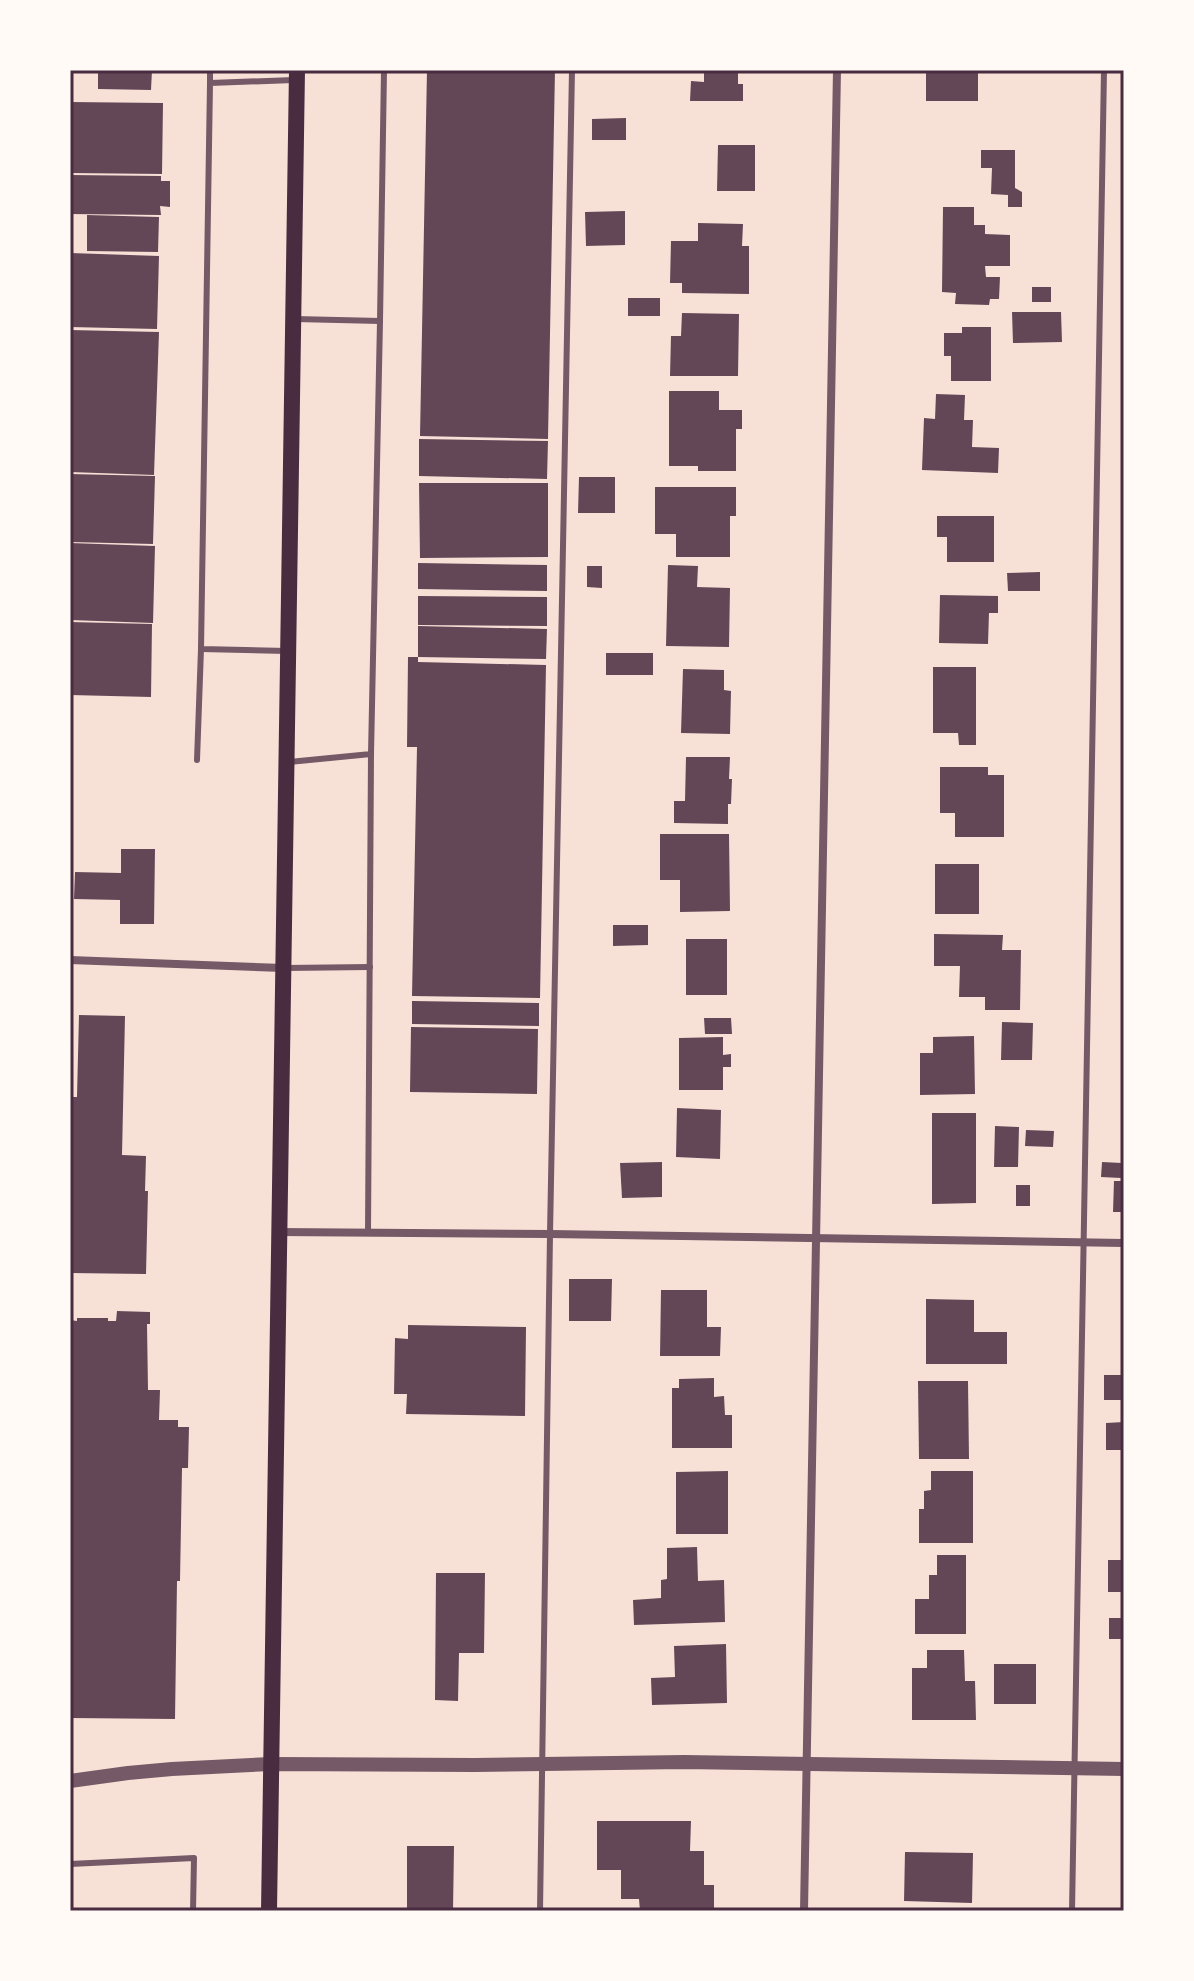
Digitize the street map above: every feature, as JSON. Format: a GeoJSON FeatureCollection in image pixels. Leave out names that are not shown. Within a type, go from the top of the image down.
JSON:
{"type":"FeatureCollection","features":[{"type":"Feature","properties":{"kind":"main road"},"geometry":{"type":"LineString","coordinates":[[269,1911],[297,75]]}},
{"type":"Feature","properties":{"kind":"street"},"geometry":{"type":"LineString","coordinates":[[804,1911],[837,70]]}},
{"type":"Feature","properties":{"kind":"street"},"geometry":{"type":"LineString","coordinates":[[70,960],[283,968]]}},
{"type":"Feature","properties":{"kind":"street"},"geometry":{"type":"LineString","coordinates":[[278,1232],[1124,1243]]}},
{"type":"Feature","properties":{"kind":"street"},"geometry":{"type":"LineString","coordinates":[[70,1781],[143,1771],[271,1764],[684,1762],[1124,1769]]}},
{"type":"Feature","properties":{"kind":"lane"},"geometry":{"type":"LineString","coordinates":[[197,760],[210,70]]}},
{"type":"Feature","properties":{"kind":"lane"},"geometry":{"type":"LineString","coordinates":[[368,1233],[371,754],[384,70]]}},
{"type":"Feature","properties":{"kind":"lane"},"geometry":{"type":"LineString","coordinates":[[540,1911],[572,70]]}},
{"type":"Feature","properties":{"kind":"lane"},"geometry":{"type":"LineString","coordinates":[[1072,1911],[1104,70]]}},
{"type":"Feature","properties":{"kind":"lane"},"geometry":{"type":"LineString","coordinates":[[210,83],[297,75]]}},
{"type":"Feature","properties":{"kind":"lane"},"geometry":{"type":"LineString","coordinates":[[293,319],[380,321]]}},
{"type":"Feature","properties":{"kind":"lane"},"geometry":{"type":"LineString","coordinates":[[201,649],[287,651]]}},
{"type":"Feature","properties":{"kind":"lane"},"geometry":{"type":"LineString","coordinates":[[285,762],[371,754]]}},
{"type":"Feature","properties":{"kind":"lane"},"geometry":{"type":"LineString","coordinates":[[283,968],[370,967]]}},
{"type":"Feature","properties":{"kind":"lane"},"geometry":{"type":"LineString","coordinates":[[70,1864],[194,1858],[193,1911]]}},
{"type":"Feature","properties":{"kind":"building"},"geometry":{"type":"Polygon","coordinates":[[[98,70],[152,70],[151,90],[98,89],[98,70]]]}},
{"type":"Feature","properties":{"kind":"building"},"geometry":{"type":"Polygon","coordinates":[[[427,70],[555,70],[548,439],[420,436],[427,70]]]}},
{"type":"Feature","properties":{"kind":"building"},"geometry":{"type":"Polygon","coordinates":[[[704,70],[738,70],[738,84],[743,84],[743,101],[690,101],[691,81],[704,82],[704,70]]]}},
{"type":"Feature","properties":{"kind":"building"},"geometry":{"type":"Polygon","coordinates":[[[926,70],[978,70],[978,101],[926,101],[926,70]]]}},
{"type":"Feature","properties":{"kind":"building"},"geometry":{"type":"Polygon","coordinates":[[[70,102],[163,103],[162,174],[70,173],[70,102]]]}},
{"type":"Feature","properties":{"kind":"building"},"geometry":{"type":"Polygon","coordinates":[[[626,118],[626,140],[592,140],[592,119],[626,118]]]}},
{"type":"Feature","properties":{"kind":"building"},"geometry":{"type":"Polygon","coordinates":[[[718,145],[755,145],[755,191],[717,191],[718,145]]]}},
{"type":"Feature","properties":{"kind":"building"},"geometry":{"type":"Polygon","coordinates":[[[981,150],[1015,150],[1015,188],[1022,192],[1022,207],[1008,207],[1008,195],[991,194],[992,168],[981,168],[981,150]]]}},
{"type":"Feature","properties":{"kind":"building"},"geometry":{"type":"Polygon","coordinates":[[[70,175],[161,176],[161,181],[170,181],[170,207],[160,206],[161,215],[70,214],[70,175]]]}},
{"type":"Feature","properties":{"kind":"building"},"geometry":{"type":"Polygon","coordinates":[[[943,207],[974,207],[974,225],[985,225],[985,234],[1010,235],[1010,266],[985,266],[986,277],[1000,277],[999,299],[990,299],[989,305],[955,304],[956,293],[942,292],[943,207]]]}},
{"type":"Feature","properties":{"kind":"building"},"geometry":{"type":"Polygon","coordinates":[[[625,211],[625,245],[586,246],[585,212],[625,211]]]}},
{"type":"Feature","properties":{"kind":"building"},"geometry":{"type":"Polygon","coordinates":[[[87,215],[159,217],[158,252],[87,251],[87,215]]]}},
{"type":"Feature","properties":{"kind":"building"},"geometry":{"type":"Polygon","coordinates":[[[698,223],[743,224],[742,246],[749,246],[749,294],[682,293],[682,283],[670,283],[671,241],[698,241],[698,223]]]}},
{"type":"Feature","properties":{"kind":"building"},"geometry":{"type":"Polygon","coordinates":[[[70,253],[159,256],[157,329],[70,327],[70,253]]]}},
{"type":"Feature","properties":{"kind":"building"},"geometry":{"type":"Polygon","coordinates":[[[1032,287],[1051,287],[1051,302],[1032,302],[1032,287]]]}},
{"type":"Feature","properties":{"kind":"building"},"geometry":{"type":"Polygon","coordinates":[[[628,298],[660,298],[660,316],[628,316],[628,298]]]}},
{"type":"Feature","properties":{"kind":"building"},"geometry":{"type":"Polygon","coordinates":[[[1012,312],[1061,312],[1062,342],[1013,343],[1012,312]]]}},
{"type":"Feature","properties":{"kind":"building"},"geometry":{"type":"Polygon","coordinates":[[[682,313],[739,314],[738,376],[670,376],[671,336],[681,336],[682,313]]]}},
{"type":"Feature","properties":{"kind":"building"},"geometry":{"type":"Polygon","coordinates":[[[962,327],[991,327],[991,381],[951,381],[951,356],[944,356],[944,333],[962,333],[962,327]]]}},
{"type":"Feature","properties":{"kind":"building"},"geometry":{"type":"Polygon","coordinates":[[[70,330],[159,332],[154,475],[70,472],[70,330]]]}},
{"type":"Feature","properties":{"kind":"building"},"geometry":{"type":"Polygon","coordinates":[[[669,391],[719,391],[719,410],[742,410],[742,429],[736,429],[736,471],[698,471],[698,466],[669,466],[669,391]]]}},
{"type":"Feature","properties":{"kind":"building"},"geometry":{"type":"Polygon","coordinates":[[[936,394],[965,395],[964,420],[973,420],[972,447],[999,448],[998,473],[922,470],[924,418],[935,419],[936,394]]]}},
{"type":"Feature","properties":{"kind":"building"},"geometry":{"type":"Polygon","coordinates":[[[419,439],[548,441],[547,479],[419,476],[419,439]]]}},
{"type":"Feature","properties":{"kind":"building"},"geometry":{"type":"Polygon","coordinates":[[[70,474],[155,476],[153,544],[70,542],[70,474]]]}},
{"type":"Feature","properties":{"kind":"building"},"geometry":{"type":"Polygon","coordinates":[[[579,477],[615,477],[615,513],[578,513],[579,477]]]}},
{"type":"Feature","properties":{"kind":"building"},"geometry":{"type":"Polygon","coordinates":[[[419,483],[548,483],[548,557],[420,558],[419,483]]]}},
{"type":"Feature","properties":{"kind":"building"},"geometry":{"type":"Polygon","coordinates":[[[655,487],[736,487],[736,516],[730,516],[730,557],[676,557],[676,534],[655,534],[655,487]]]}},
{"type":"Feature","properties":{"kind":"building"},"geometry":{"type":"Polygon","coordinates":[[[937,516],[994,516],[994,562],[947,562],[947,537],[937,537],[937,516]]]}},
{"type":"Feature","properties":{"kind":"building"},"geometry":{"type":"Polygon","coordinates":[[[70,543],[155,546],[153,623],[70,620],[70,543]]]}},
{"type":"Feature","properties":{"kind":"building"},"geometry":{"type":"Polygon","coordinates":[[[418,563],[547,565],[547,591],[418,589],[418,563]]]}},
{"type":"Feature","properties":{"kind":"building"},"geometry":{"type":"Polygon","coordinates":[[[668,565],[698,566],[697,587],[730,588],[729,647],[666,646],[668,565]]]}},
{"type":"Feature","properties":{"kind":"building"},"geometry":{"type":"Polygon","coordinates":[[[587,566],[602,566],[602,588],[587,587],[587,566]]]}},
{"type":"Feature","properties":{"kind":"building"},"geometry":{"type":"Polygon","coordinates":[[[1040,572],[1040,591],[1008,591],[1007,573],[1040,572]]]}},
{"type":"Feature","properties":{"kind":"building"},"geometry":{"type":"Polygon","coordinates":[[[940,595],[998,596],[998,613],[989,613],[988,644],[939,643],[940,595]]]}},
{"type":"Feature","properties":{"kind":"building"},"geometry":{"type":"Polygon","coordinates":[[[418,596],[547,597],[547,626],[418,625],[418,596]]]}},
{"type":"Feature","properties":{"kind":"building"},"geometry":{"type":"Polygon","coordinates":[[[70,622],[152,624],[151,697],[70,695],[70,622]]]}},
{"type":"Feature","properties":{"kind":"building"},"geometry":{"type":"Polygon","coordinates":[[[418,626],[547,629],[546,659],[418,657],[418,626]]]}},
{"type":"Feature","properties":{"kind":"building"},"geometry":{"type":"Polygon","coordinates":[[[606,653],[653,653],[653,675],[606,675],[606,653]]]}},
{"type":"Feature","properties":{"kind":"building"},"geometry":{"type":"Polygon","coordinates":[[[408,657],[418,657],[418,662],[546,665],[540,998],[412,996],[417,747],[407,747],[408,657]]]}},
{"type":"Feature","properties":{"kind":"building"},"geometry":{"type":"Polygon","coordinates":[[[933,667],[976,667],[976,745],[959,745],[958,733],[933,733],[933,667]]]}},
{"type":"Feature","properties":{"kind":"building"},"geometry":{"type":"Polygon","coordinates":[[[683,669],[724,670],[724,690],[731,691],[730,734],[681,733],[683,669]]]}},
{"type":"Feature","properties":{"kind":"building"},"geometry":{"type":"Polygon","coordinates":[[[686,757],[730,757],[729,779],[732,779],[728,824],[674,823],[674,801],[685,801],[686,757]]]}},
{"type":"Feature","properties":{"kind":"building"},"geometry":{"type":"Polygon","coordinates":[[[940,767],[988,767],[988,775],[1004,775],[1004,837],[955,837],[955,813],[940,813],[940,767]]]}},
{"type":"Feature","properties":{"kind":"building"},"geometry":{"type":"Polygon","coordinates":[[[660,834],[729,834],[730,911],[680,912],[680,880],[660,880],[660,834]]]}},
{"type":"Feature","properties":{"kind":"building"},"geometry":{"type":"Polygon","coordinates":[[[121,849],[155,849],[154,924],[120,924],[120,900],[74,899],[75,872],[121,873],[121,849]]]}},
{"type":"Feature","properties":{"kind":"building"},"geometry":{"type":"Polygon","coordinates":[[[935,864],[979,864],[979,914],[935,914],[935,864]]]}},
{"type":"Feature","properties":{"kind":"building"},"geometry":{"type":"Polygon","coordinates":[[[613,925],[648,925],[648,945],[613,946],[613,925]]]}},
{"type":"Feature","properties":{"kind":"building"},"geometry":{"type":"Polygon","coordinates":[[[934,934],[1003,935],[1002,950],[1021,950],[1020,1010],[985,1010],[985,997],[959,997],[960,966],[934,966],[934,934]]]}},
{"type":"Feature","properties":{"kind":"building"},"geometry":{"type":"Polygon","coordinates":[[[686,939],[727,939],[727,995],[686,995],[686,939]]]}},
{"type":"Feature","properties":{"kind":"building"},"geometry":{"type":"Polygon","coordinates":[[[412,1001],[539,1003],[539,1026],[412,1024],[412,1001]]]}},
{"type":"Feature","properties":{"kind":"building"},"geometry":{"type":"Polygon","coordinates":[[[79,1015],[125,1016],[122,1155],[146,1156],[146,1274],[70,1273],[70,1097],[77,1097],[79,1015]]]}},
{"type":"Feature","properties":{"kind":"building"},"geometry":{"type":"Polygon","coordinates":[[[704,1018],[731,1018],[732,1034],[705,1034],[704,1018]]]}},
{"type":"Feature","properties":{"kind":"building"},"geometry":{"type":"Polygon","coordinates":[[[1002,1022],[1033,1023],[1032,1060],[1001,1060],[1002,1022]]]}},
{"type":"Feature","properties":{"kind":"building"},"geometry":{"type":"Polygon","coordinates":[[[411,1027],[538,1029],[537,1094],[410,1092],[411,1027]]]}},
{"type":"Feature","properties":{"kind":"building"},"geometry":{"type":"Polygon","coordinates":[[[974,1036],[975,1094],[920,1095],[920,1053],[933,1053],[933,1037],[974,1036]]]}},
{"type":"Feature","properties":{"kind":"building"},"geometry":{"type":"Polygon","coordinates":[[[723,1037],[723,1055],[731,1054],[731,1067],[723,1067],[723,1090],[679,1090],[679,1038],[723,1037]]]}},
{"type":"Feature","properties":{"kind":"building"},"geometry":{"type":"Polygon","coordinates":[[[677,1108],[721,1110],[720,1159],[676,1157],[677,1108]]]}},
{"type":"Feature","properties":{"kind":"building"},"geometry":{"type":"Polygon","coordinates":[[[932,1113],[976,1113],[976,1203],[932,1204],[932,1113]]]}},
{"type":"Feature","properties":{"kind":"building"},"geometry":{"type":"Polygon","coordinates":[[[995,1126],[1019,1127],[1018,1167],[994,1167],[995,1126]]]}},
{"type":"Feature","properties":{"kind":"building"},"geometry":{"type":"Polygon","coordinates":[[[1026,1130],[1054,1131],[1053,1147],[1025,1146],[1026,1130]]]}},
{"type":"Feature","properties":{"kind":"building"},"geometry":{"type":"Polygon","coordinates":[[[662,1162],[662,1197],[622,1198],[620,1163],[662,1162]]]}},
{"type":"Feature","properties":{"kind":"building"},"geometry":{"type":"Polygon","coordinates":[[[1102,1162],[1122,1163],[1121,1178],[1101,1177],[1102,1162]]]}},
{"type":"Feature","properties":{"kind":"building"},"geometry":{"type":"Polygon","coordinates":[[[1114,1181],[1124,1181],[1124,1212],[1113,1212],[1114,1181]]]}},
{"type":"Feature","properties":{"kind":"building"},"geometry":{"type":"Polygon","coordinates":[[[1016,1185],[1030,1185],[1030,1206],[1016,1206],[1016,1185]]]}},
{"type":"Feature","properties":{"kind":"building"},"geometry":{"type":"Polygon","coordinates":[[[569,1279],[612,1279],[611,1321],[569,1321],[569,1279]]]}},
{"type":"Feature","properties":{"kind":"building"},"geometry":{"type":"Polygon","coordinates":[[[661,1290],[707,1290],[707,1327],[721,1327],[720,1356],[660,1356],[661,1290]]]}},
{"type":"Feature","properties":{"kind":"building"},"geometry":{"type":"Polygon","coordinates":[[[926,1299],[974,1300],[974,1332],[1007,1332],[1007,1364],[926,1364],[926,1299]]]}},
{"type":"Feature","properties":{"kind":"building"},"geometry":{"type":"Polygon","coordinates":[[[117,1311],[150,1312],[150,1324],[147,1324],[148,1390],[160,1390],[159,1420],[178,1420],[178,1427],[189,1427],[188,1468],[182,1468],[175,1719],[70,1718],[70,1320],[108,1318],[108,1321],[116,1321],[117,1311]]]}},
{"type":"Feature","properties":{"kind":"building"},"geometry":{"type":"Polygon","coordinates":[[[408,1325],[526,1327],[525,1416],[406,1414],[407,1394],[394,1394],[395,1338],[408,1339],[408,1325]]]}},
{"type":"Feature","properties":{"kind":"building"},"geometry":{"type":"Polygon","coordinates":[[[1104,1375],[1122,1375],[1122,1400],[1104,1400],[1104,1375]]]}},
{"type":"Feature","properties":{"kind":"building"},"geometry":{"type":"Polygon","coordinates":[[[714,1378],[714,1397],[724,1396],[725,1415],[732,1415],[732,1448],[672,1448],[672,1388],[679,1388],[679,1379],[714,1378]]]}},
{"type":"Feature","properties":{"kind":"building"},"geometry":{"type":"Polygon","coordinates":[[[918,1381],[968,1381],[969,1459],[919,1459],[918,1381]]]}},
{"type":"Feature","properties":{"kind":"building"},"geometry":{"type":"Polygon","coordinates":[[[1124,1422],[1124,1450],[1106,1450],[1106,1423],[1124,1422]]]}},
{"type":"Feature","properties":{"kind":"building"},"geometry":{"type":"Polygon","coordinates":[[[728,1471],[728,1534],[676,1534],[676,1472],[728,1471]]]}},
{"type":"Feature","properties":{"kind":"building"},"geometry":{"type":"Polygon","coordinates":[[[931,1471],[973,1471],[973,1543],[919,1543],[919,1509],[924,1509],[924,1491],[931,1490],[931,1471]]]}},
{"type":"Feature","properties":{"kind":"building"},"geometry":{"type":"Polygon","coordinates":[[[697,1547],[698,1581],[724,1580],[725,1622],[634,1625],[633,1600],[661,1598],[661,1580],[667,1579],[667,1548],[697,1547]]]}},
{"type":"Feature","properties":{"kind":"building"},"geometry":{"type":"Polygon","coordinates":[[[937,1555],[966,1555],[966,1634],[915,1634],[915,1599],[929,1599],[929,1575],[937,1575],[937,1555]]]}},
{"type":"Feature","properties":{"kind":"building"},"geometry":{"type":"Polygon","coordinates":[[[1108,1560],[1124,1560],[1124,1592],[1108,1592],[1108,1560]]]}},
{"type":"Feature","properties":{"kind":"building"},"geometry":{"type":"Polygon","coordinates":[[[436,1573],[485,1573],[484,1653],[459,1653],[458,1701],[435,1700],[436,1573]]]}},
{"type":"Feature","properties":{"kind":"building"},"geometry":{"type":"Polygon","coordinates":[[[1109,1618],[1124,1618],[1124,1639],[1109,1639],[1109,1618]]]}},
{"type":"Feature","properties":{"kind":"building"},"geometry":{"type":"Polygon","coordinates":[[[726,1644],[727,1703],[652,1705],[651,1678],[675,1677],[674,1646],[726,1644]]]}},
{"type":"Feature","properties":{"kind":"building"},"geometry":{"type":"Polygon","coordinates":[[[927,1650],[964,1650],[965,1681],[975,1681],[976,1720],[912,1720],[912,1668],[927,1668],[927,1650]]]}},
{"type":"Feature","properties":{"kind":"building"},"geometry":{"type":"Polygon","coordinates":[[[994,1664],[1036,1664],[1036,1704],[994,1704],[994,1664]]]}},
{"type":"Feature","properties":{"kind":"building"},"geometry":{"type":"Polygon","coordinates":[[[597,1821],[691,1821],[690,1851],[704,1851],[704,1885],[714,1885],[714,1911],[640,1911],[639,1899],[621,1899],[621,1870],[597,1870],[597,1821]]]}},
{"type":"Feature","properties":{"kind":"building"},"geometry":{"type":"Polygon","coordinates":[[[407,1846],[454,1846],[453,1911],[407,1911],[407,1846]]]}},
{"type":"Feature","properties":{"kind":"building"},"geometry":{"type":"Polygon","coordinates":[[[905,1852],[973,1853],[972,1903],[904,1901],[905,1852]]]}}]}
